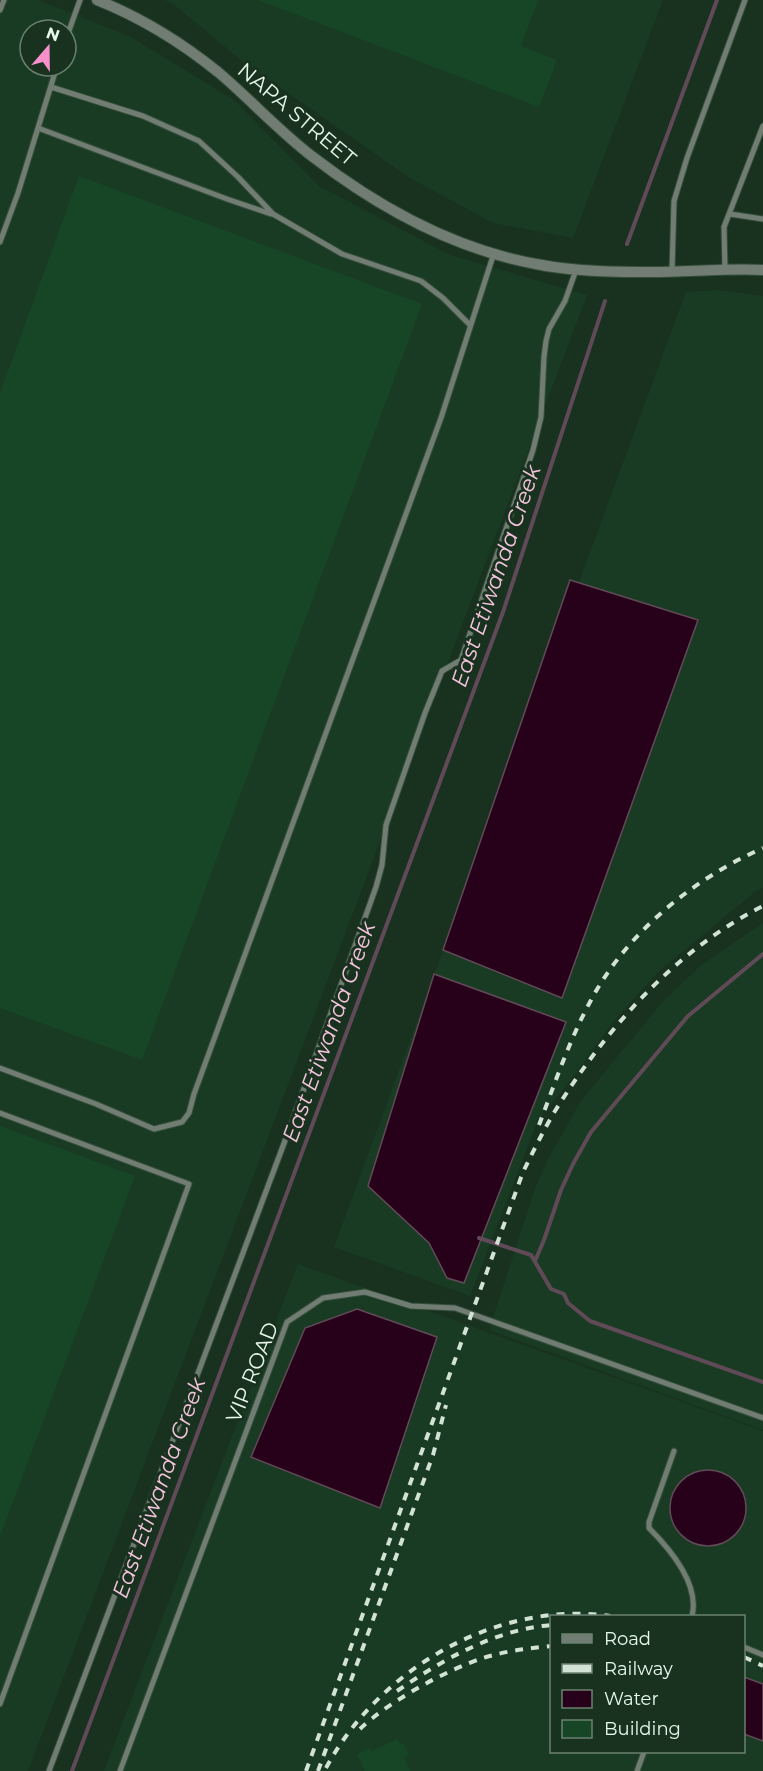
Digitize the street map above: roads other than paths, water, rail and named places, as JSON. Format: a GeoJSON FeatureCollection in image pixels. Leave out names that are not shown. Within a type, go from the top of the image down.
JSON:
{"type":"FeatureCollection","features":[{"type":"Feature","properties":{"kind":"street","name":"NAPA STREET"},"geometry":{"type":"LineString","coordinates":[[97,0],[113,6],[164,34],[217,72],[311,155],[354,187],[432,230],[494,253],[536,264],[576,269],[642,273],[763,270]]}},
{"type":"Feature","properties":{"kind":"lane"},"geometry":{"type":"LineString","coordinates":[[74,18],[80,0]]}},
{"type":"Feature","properties":{"kind":"lane"},"geometry":{"type":"LineString","coordinates":[[672,271],[674,201],[687,158],[745,0]]}},
{"type":"Feature","properties":{"kind":"lane"},"geometry":{"type":"LineString","coordinates":[[0,10],[2,1]]}},
{"type":"Feature","properties":{"kind":"lane"},"geometry":{"type":"LineString","coordinates":[[0,242],[54,78]]}},
{"type":"Feature","properties":{"kind":"lane"},"geometry":{"type":"LineString","coordinates":[[51,87],[143,116],[199,141],[273,214]]}},
{"type":"Feature","properties":{"kind":"lane"},"geometry":{"type":"LineString","coordinates":[[725,270],[724,227],[763,126]]}},
{"type":"Feature","properties":{"kind":"lane"},"geometry":{"type":"LineString","coordinates":[[38,128],[273,214],[342,254],[421,280],[470,325]]}},
{"type":"Feature","properties":{"kind":"lane"},"geometry":{"type":"LineString","coordinates":[[730,214],[763,219]]}},
{"type":"Feature","properties":{"kind":"lane"},"geometry":{"type":"LineString","coordinates":[[0,1068],[96,1104],[154,1130],[182,1122],[189,1113],[258,914],[441,418],[494,253]]}},
{"type":"Feature","properties":{"kind":"lane"},"geometry":{"type":"LineString","coordinates":[[49,1771],[292,1122],[376,887],[382,865],[386,825],[425,713],[442,671],[461,660],[533,450],[541,417],[546,341],[549,329],[565,302],[576,269]]}},
{"type":"Feature","properties":{"kind":"lane"},"geometry":{"type":"LineString","coordinates":[[0,1113],[189,1184],[0,1704]]}},
{"type":"Feature","properties":{"kind":"lane","name":"VIP ROAD"},"geometry":{"type":"LineString","coordinates":[[120,1771],[287,1322],[323,1298],[365,1292],[411,1306],[455,1308],[763,1418]]}},
{"type":"Feature","properties":{"kind":"lane"},"geometry":{"type":"LineString","coordinates":[[674,1451],[649,1522],[649,1528],[685,1573],[695,1604],[692,1615]]}},
{"type":"Feature","properties":{"kind":"lane"},"geometry":{"type":"LineString","coordinates":[[745,1647],[763,1655]]}},
{"type":"Feature","properties":{"kind":"lane"},"geometry":{"type":"LineString","coordinates":[[636,1771],[644,1753]]}},
{"type":"Feature","properties":{"kind":"water"},"geometry":{"type":"Polygon","coordinates":[[[570,580],[698,620],[562,998],[443,950],[570,580]]]}},
{"type":"Feature","properties":{"kind":"water"},"geometry":{"type":"Polygon","coordinates":[[[434,974],[566,1022],[464,1283],[447,1278],[429,1243],[368,1186],[434,974]]]}},
{"type":"Feature","properties":{"kind":"water"},"geometry":{"type":"Polygon","coordinates":[[[357,1309],[437,1337],[380,1508],[251,1457],[305,1328],[357,1309]]]}},
{"type":"Feature","properties":{"kind":"water"},"geometry":{"type":"Polygon","coordinates":[[[708,1470],[723,1473],[735,1481],[743,1493],[746,1508],[743,1523],[735,1535],[723,1543],[708,1546],[693,1543],[681,1535],[673,1523],[670,1508],[673,1493],[681,1481],[693,1473],[708,1470]]]}},
{"type":"Feature","properties":{"kind":"water"},"geometry":{"type":"Polygon","coordinates":[[[745,1677],[763,1684],[763,1741],[745,1734],[745,1677]]]}},
{"type":"Feature","properties":{"kind":"waterway","name":"East Etiwanda Creek"},"geometry":{"type":"LineString","coordinates":[[627,244],[717,0]]}},
{"type":"Feature","properties":{"kind":"waterway","name":"East Etiwanda Creek"},"geometry":{"type":"LineString","coordinates":[[72,1771],[503,612],[605,301]]}},
{"type":"Feature","properties":{"kind":"waterway"},"geometry":{"type":"LineString","coordinates":[[535,1261],[561,1190],[591,1132],[688,1016],[763,954]]}},
{"type":"Feature","properties":{"kind":"waterway"},"geometry":{"type":"LineString","coordinates":[[479,1238],[531,1255],[551,1289],[564,1294],[568,1303],[590,1321],[763,1382]]}},
{"type":"Feature","properties":{"kind":"railway"},"geometry":{"type":"LineString","coordinates":[[539,1125],[582,1017],[622,953],[642,931],[687,892],[712,875],[763,848]]}},
{"type":"Feature","properties":{"kind":"railway"},"geometry":{"type":"LineString","coordinates":[[306,1771],[523,1172],[542,1134],[575,1080],[597,1050],[645,994],[700,945],[763,906]]}},
{"type":"Feature","properties":{"kind":"railway"},"geometry":{"type":"LineString","coordinates":[[318,1771],[433,1455],[446,1405]]}},
{"type":"Feature","properties":{"kind":"railway"},"geometry":{"type":"LineString","coordinates":[[559,1615],[589,1615]]}},
{"type":"Feature","properties":{"kind":"railway"},"geometry":{"type":"LineString","coordinates":[[326,1768],[349,1732],[377,1700],[409,1672],[446,1649],[484,1631],[525,1619],[550,1616]]}},
{"type":"Feature","properties":{"kind":"railway"},"geometry":{"type":"LineString","coordinates":[[397,1691],[432,1668],[490,1639],[550,1625]]}},
{"type":"Feature","properties":{"kind":"railway"},"geometry":{"type":"LineString","coordinates":[[360,1729],[401,1698],[468,1663],[500,1653],[550,1646]]}},
{"type":"Feature","properties":{"kind":"railway"},"geometry":{"type":"LineString","coordinates":[[745,1657],[763,1666]]}}]}
